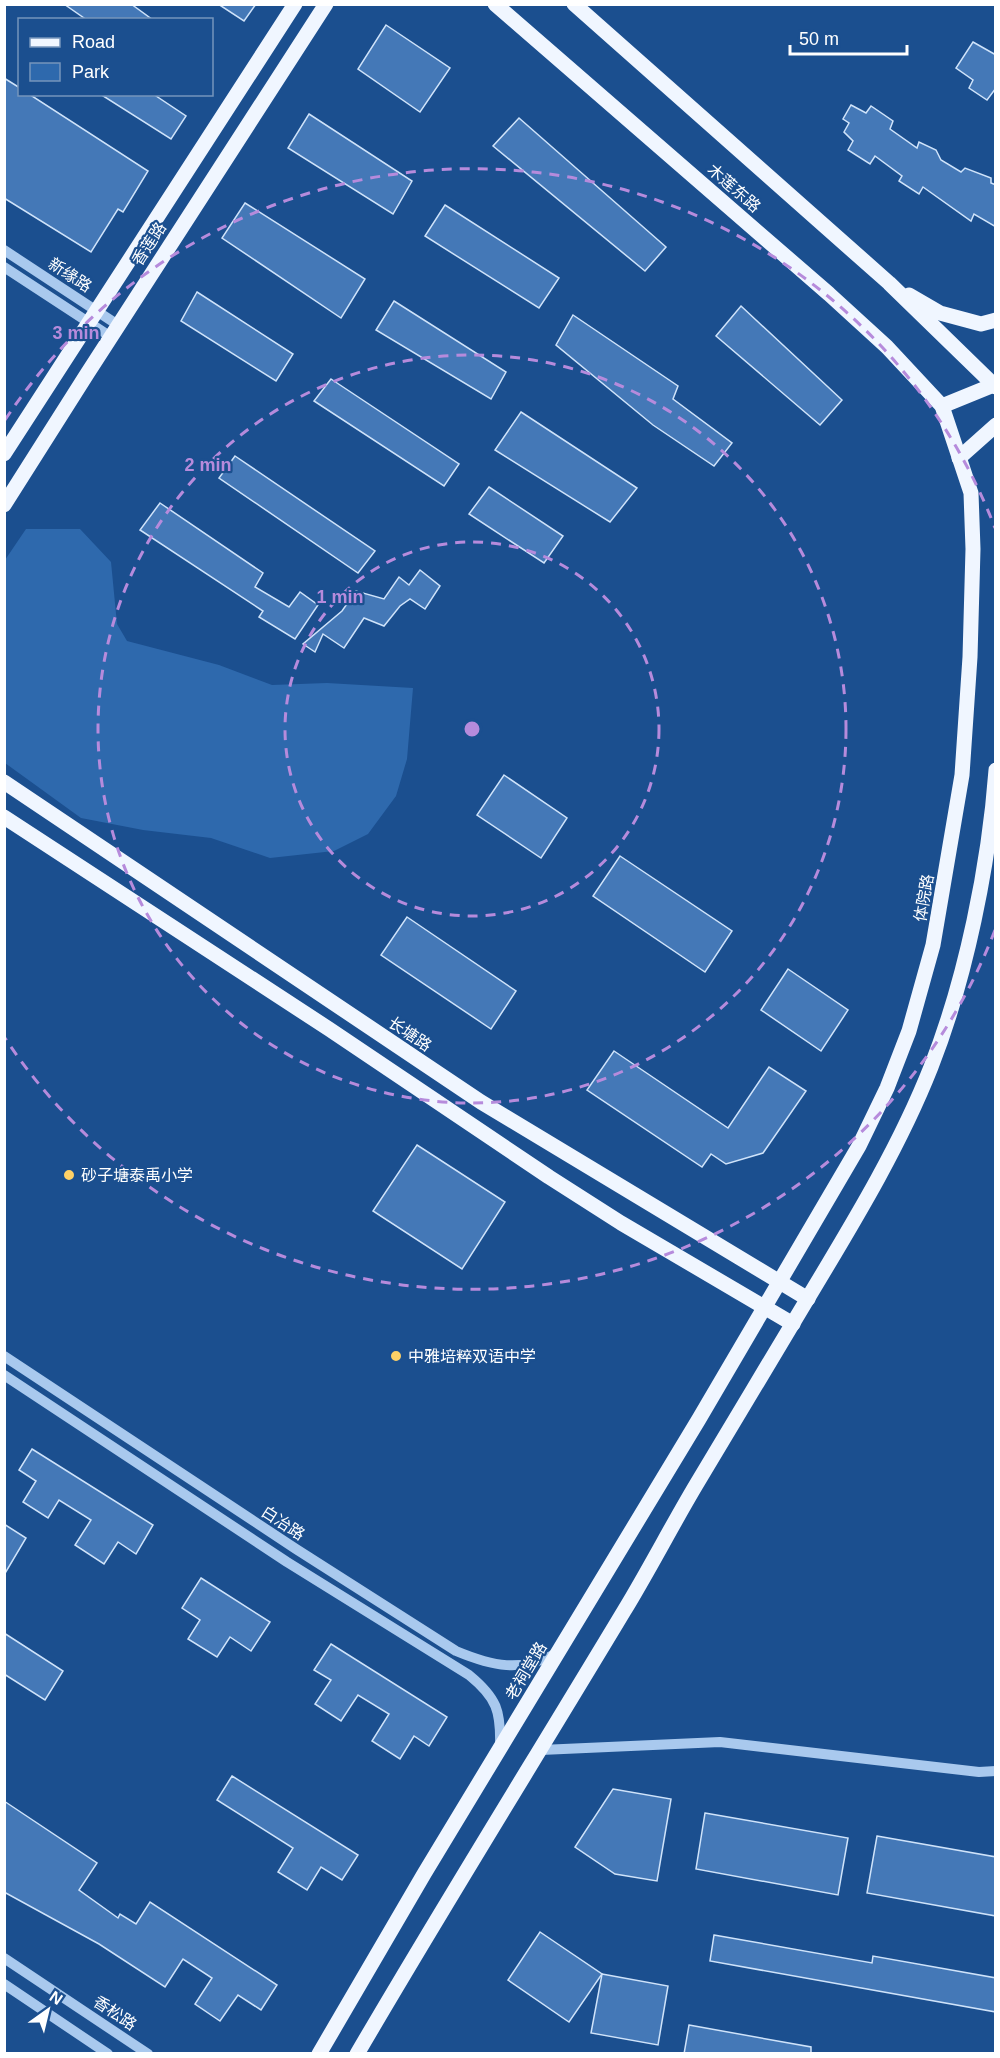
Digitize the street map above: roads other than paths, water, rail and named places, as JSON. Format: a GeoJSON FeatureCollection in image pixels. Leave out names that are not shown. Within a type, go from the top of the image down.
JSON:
{"type":"FeatureCollection","features":[{"type":"Feature","properties":{"kind":"main road","name":"香莲路"},"geometry":{"type":"LineString","coordinates":[[4,454],[295,4]]}},
{"type":"Feature","properties":{"kind":"main road","name":"香莲路"},"geometry":{"type":"LineString","coordinates":[[4,505],[326,4]]}},
{"type":"Feature","properties":{"kind":"main road","name":"木莲东路"},"geometry":{"type":"LineString","coordinates":[[495,4],[829,294],[887,347],[942,406]]}},
{"type":"Feature","properties":{"kind":"main road","name":"木莲东路"},"geometry":{"type":"LineString","coordinates":[[574,4],[889,283],[995,385]]}},
{"type":"Feature","properties":{"kind":"main road"},"geometry":{"type":"LineString","coordinates":[[889,283],[940,313],[981,324],[996,320]]}},
{"type":"Feature","properties":{"kind":"main road"},"geometry":{"type":"LineString","coordinates":[[942,406],[995,385]]}},
{"type":"Feature","properties":{"kind":"main road","name":"体院路"},"geometry":{"type":"LineString","coordinates":[[764,1307],[859,1146],[887,1088],[909,1031],[933,945],[962,775],[970,657],[973,549],[971,493],[942,406]]}},
{"type":"Feature","properties":{"kind":"main road"},"geometry":{"type":"LineString","coordinates":[[959,458],[996,425]]}},
{"type":"Feature","properties":{"kind":"main road"},"geometry":{"type":"LineString","coordinates":[[357,2054],[541,1750],[885,1166],[921,1089],[946,1027],[981,883],[996,770]]}},
{"type":"Feature","properties":{"kind":"main road","name":"长塘路"},"geometry":{"type":"LineString","coordinates":[[4,782],[481,1102],[807,1299]]}},
{"type":"Feature","properties":{"kind":"main road"},"geometry":{"type":"LineString","coordinates":[[4,817],[329,1029],[549,1177],[621,1223],[793,1324]]}},
{"type":"Feature","properties":{"kind":"main road","name":"老祠堂路"},"geometry":{"type":"LineString","coordinates":[[322,2048],[764,1307]]}},
{"type":"Feature","properties":{"kind":"street","name":"新缘路"},"geometry":{"type":"LineString","coordinates":[[4,250],[115,331]]}},
{"type":"Feature","properties":{"kind":"street","name":"新缘路"},"geometry":{"type":"LineString","coordinates":[[4,267],[93,316]]}},
{"type":"Feature","properties":{"kind":"street","name":"白冶路"},"geometry":{"type":"LineString","coordinates":[[4,1356],[296,1550],[456,1651],[480,1661],[509,1666],[541,1662],[560,1652]]}},
{"type":"Feature","properties":{"kind":"street","name":"白冶路"},"geometry":{"type":"LineString","coordinates":[[4,1375],[287,1562],[469,1675],[494,1700],[500,1716],[500,1749]]}},
{"type":"Feature","properties":{"kind":"street"},"geometry":{"type":"LineString","coordinates":[[541,1750],[720,1742],[979,1772],[996,1772]]}},
{"type":"Feature","properties":{"kind":"street","name":"香松路"},"geometry":{"type":"LineString","coordinates":[[4,1958],[148,2054]]}},
{"type":"Feature","properties":{"kind":"street"},"geometry":{"type":"LineString","coordinates":[[4,1984],[108,2054]]}},
{"type":"Feature","properties":{"kind":"street"},"geometry":{"type":"LineString","coordinates":[[364,2054],[370,2031]]}},
{"type":"Feature","properties":{"kind":"street"},"geometry":{"type":"LineString","coordinates":[[311,2054],[322,2048]]}},
{"type":"Feature","properties":{"kind":"place","name":"砂子塘泰禹小学"},"geometry":{"type":"Point","coordinates":[69,1175]}},
{"type":"Feature","properties":{"kind":"place","name":"中雅培粹双语中学"},"geometry":{"type":"Point","coordinates":[396,1356]}}]}
